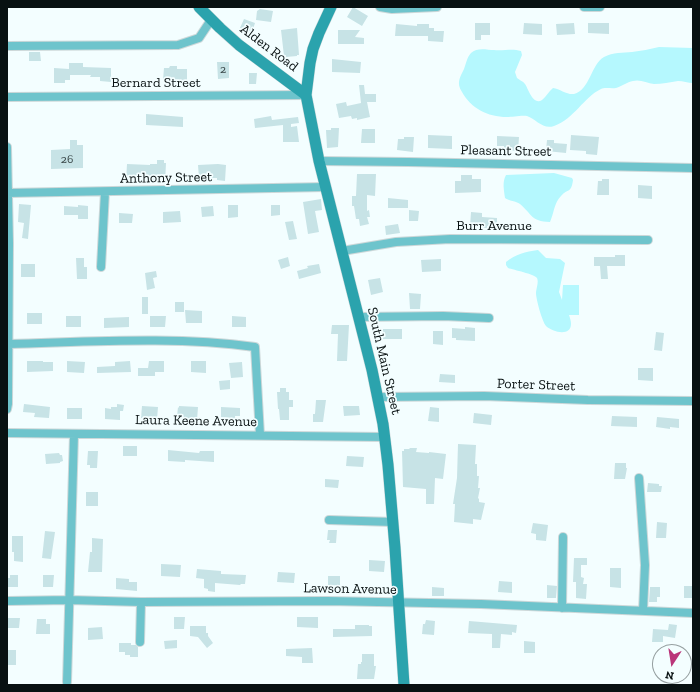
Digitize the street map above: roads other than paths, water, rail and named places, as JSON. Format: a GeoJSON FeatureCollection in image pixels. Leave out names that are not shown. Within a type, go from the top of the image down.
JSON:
{"type":"FeatureCollection","features":[{"type":"Feature","properties":{"kind":"main road","name":"Alden Road"},"geometry":{"type":"LineString","coordinates":[[200,7],[211,20],[239,45],[306,95]]}},
{"type":"Feature","properties":{"kind":"main road","name":"South Main Street"},"geometry":{"type":"LineString","coordinates":[[330,7],[313,50],[306,95],[319,161],[378,397],[385,437],[393,522],[404,685]]}},
{"type":"Feature","properties":{"kind":"street"},"geometry":{"type":"LineString","coordinates":[[380,7],[392,9],[437,7]]}},
{"type":"Feature","properties":{"kind":"street"},"geometry":{"type":"LineString","coordinates":[[584,7],[600,7]]}},
{"type":"Feature","properties":{"kind":"street"},"geometry":{"type":"LineString","coordinates":[[7,46],[178,45],[199,38],[211,20]]}},
{"type":"Feature","properties":{"kind":"street","name":"Bernard Street"},"geometry":{"type":"LineString","coordinates":[[7,97],[306,95]]}},
{"type":"Feature","properties":{"kind":"street"},"geometry":{"type":"LineString","coordinates":[[7,147],[9,344],[7,409]]}},
{"type":"Feature","properties":{"kind":"street","name":"Pleasant Street"},"geometry":{"type":"LineString","coordinates":[[319,161],[693,168]]}},
{"type":"Feature","properties":{"kind":"street","name":"Anthony Street"},"geometry":{"type":"LineString","coordinates":[[8,193],[326,187]]}},
{"type":"Feature","properties":{"kind":"street"},"geometry":{"type":"LineString","coordinates":[[101,267],[105,192]]}},
{"type":"Feature","properties":{"kind":"street","name":"Burr Avenue"},"geometry":{"type":"LineString","coordinates":[[342,251],[396,242],[450,239],[648,240]]}},
{"type":"Feature","properties":{"kind":"street"},"geometry":{"type":"LineString","coordinates":[[358,317],[443,316],[490,318]]}},
{"type":"Feature","properties":{"kind":"street"},"geometry":{"type":"LineString","coordinates":[[9,344],[158,340],[233,344],[254,347],[260,435]]}},
{"type":"Feature","properties":{"kind":"street","name":"Porter Street"},"geometry":{"type":"LineString","coordinates":[[378,397],[484,396],[603,401],[693,401]]}},
{"type":"Feature","properties":{"kind":"street","name":"Laura Keene Avenue"},"geometry":{"type":"LineString","coordinates":[[7,433],[385,437]]}},
{"type":"Feature","properties":{"kind":"street"},"geometry":{"type":"LineString","coordinates":[[67,682],[74,434]]}},
{"type":"Feature","properties":{"kind":"street"},"geometry":{"type":"LineString","coordinates":[[639,478],[645,565],[643,611]]}},
{"type":"Feature","properties":{"kind":"street"},"geometry":{"type":"LineString","coordinates":[[329,520],[393,522]]}},
{"type":"Feature","properties":{"kind":"street"},"geometry":{"type":"LineString","coordinates":[[562,608],[563,537]]}},
{"type":"Feature","properties":{"kind":"street","name":"Lawson Avenue"},"geometry":{"type":"LineString","coordinates":[[7,601],[327,601],[399,604],[474,604],[693,613]]}},
{"type":"Feature","properties":{"kind":"street"},"geometry":{"type":"LineString","coordinates":[[140,642],[141,602]]}}]}
